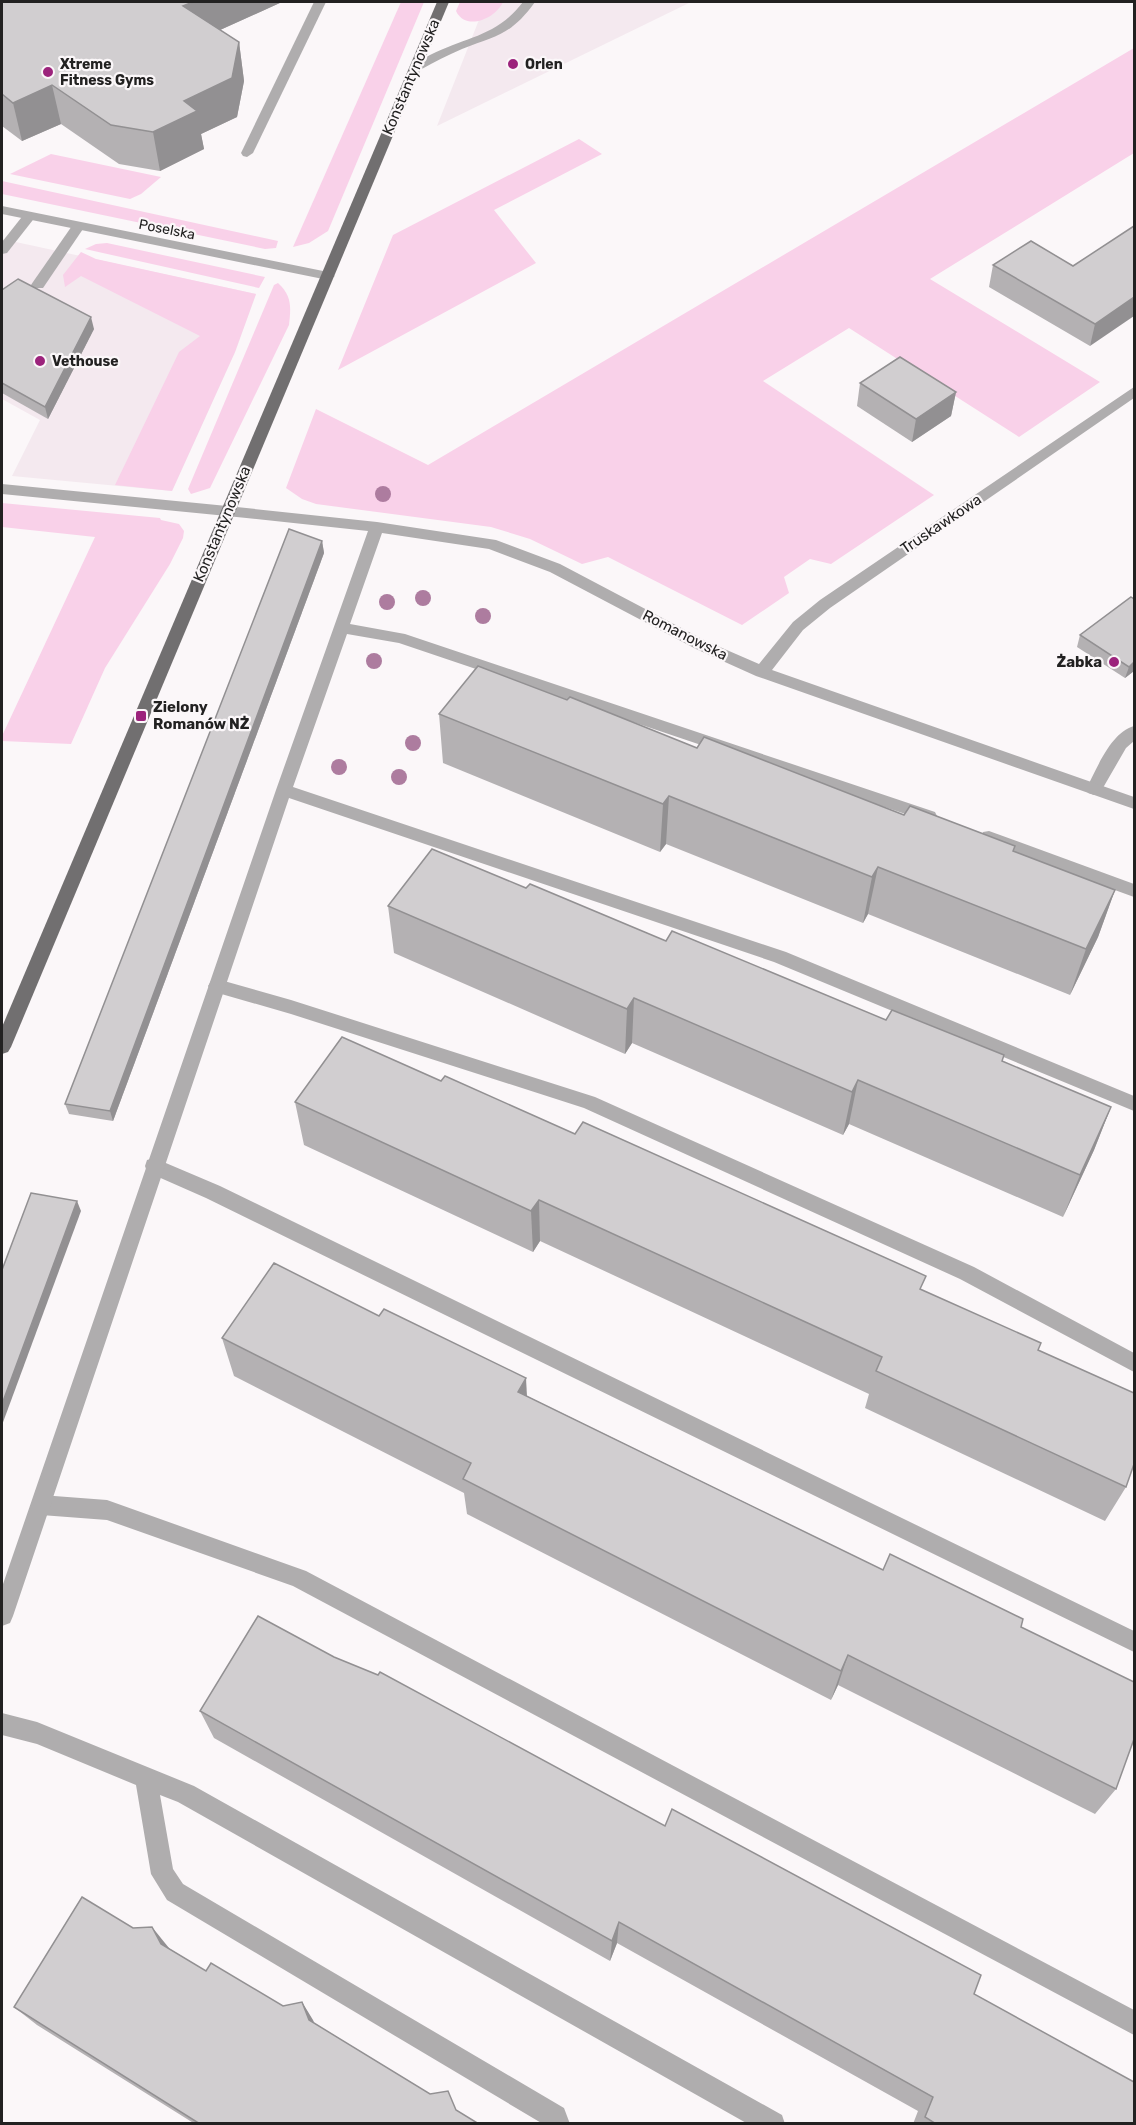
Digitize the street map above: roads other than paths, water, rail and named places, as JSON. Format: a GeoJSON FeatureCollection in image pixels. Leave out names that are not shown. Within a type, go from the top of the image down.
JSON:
{"type":"FeatureCollection","features":[{"type":"Feature","properties":{"kind":"main road","name":"Konstantynowska"},"geometry":{"type":"LineString","coordinates":[[2,1047],[442,2]]}},
{"type":"Feature","properties":{"kind":"street"},"geometry":{"type":"LineString","coordinates":[[247,153],[320,2]]}},
{"type":"Feature","properties":{"kind":"street"},"geometry":{"type":"LineString","coordinates":[[416,67],[458,46],[495,36],[517,19],[529,2]]}},
{"type":"Feature","properties":{"kind":"street","name":"Poselska"},"geometry":{"type":"LineString","coordinates":[[2,210],[328,276]]}},
{"type":"Feature","properties":{"kind":"street"},"geometry":{"type":"LineString","coordinates":[[2,250],[30,216]]}},
{"type":"Feature","properties":{"kind":"street"},"geometry":{"type":"LineString","coordinates":[[38,285],[79,226]]}},
{"type":"Feature","properties":{"kind":"street","name":"Truskawkowa"},"geometry":{"type":"LineString","coordinates":[[762,672],[798,627],[825,604],[1134,392]]}},
{"type":"Feature","properties":{"kind":"street","name":"Romanowska"},"geometry":{"type":"LineString","coordinates":[[2,489],[377,527],[491,544],[555,568],[701,645],[762,672],[1134,803]]}},
{"type":"Feature","properties":{"kind":"street"},"geometry":{"type":"LineString","coordinates":[[2,1616],[154,1166],[377,527]]}},
{"type":"Feature","properties":{"kind":"street"},"geometry":{"type":"LineString","coordinates":[[343,628],[400,638],[949,823]]}},
{"type":"Feature","properties":{"kind":"street"},"geometry":{"type":"LineString","coordinates":[[1094,789],[1120,744],[1134,732]]}},
{"type":"Feature","properties":{"kind":"street"},"geometry":{"type":"LineString","coordinates":[[284,790],[780,957],[1134,1104]]}},
{"type":"Feature","properties":{"kind":"street"},"geometry":{"type":"LineString","coordinates":[[971,831],[1134,891]]}},
{"type":"Feature","properties":{"kind":"street"},"geometry":{"type":"LineString","coordinates":[[217,986],[291,1006],[589,1102],[967,1273],[1134,1363]]}},
{"type":"Feature","properties":{"kind":"street"},"geometry":{"type":"LineString","coordinates":[[154,1166],[213,1192],[1134,1642]]}},
{"type":"Feature","properties":{"kind":"street"},"geometry":{"type":"LineString","coordinates":[[41,1505],[107,1510],[299,1578],[1134,2023]]}},
{"type":"Feature","properties":{"kind":"street"},"geometry":{"type":"LineString","coordinates":[[2,1724],[37,1733],[186,1794],[773,2124]]}},
{"type":"Feature","properties":{"kind":"street"},"geometry":{"type":"LineString","coordinates":[[146,1777],[162,1874],[175,1892],[555,2117],[558,2124]]}},
{"type":"Feature","properties":{"kind":"place","name":"Orlen"},"geometry":{"type":"Point","coordinates":[513,64]}},
{"type":"Feature","properties":{"kind":"place","name":"Xtreme Fitness Gyms"},"geometry":{"type":"Point","coordinates":[48,72]}},
{"type":"Feature","properties":{"kind":"place","name":"Vethouse"},"geometry":{"type":"Point","coordinates":[40,361]}},
{"type":"Feature","properties":{"kind":"place","name":"Żabka"},"geometry":{"type":"Point","coordinates":[1114,662]}},
{"type":"Feature","properties":{"kind":"place","name":"Zielony Romanów NŻ"},"geometry":{"type":"Point","coordinates":[141,716]}}]}
